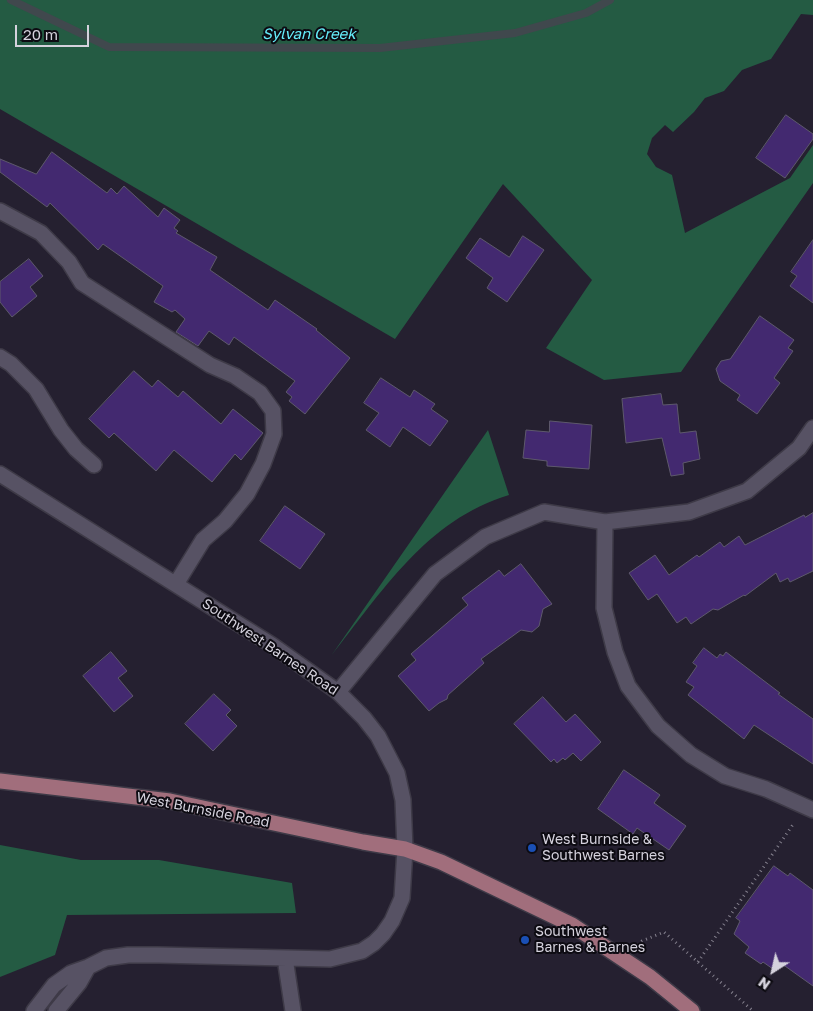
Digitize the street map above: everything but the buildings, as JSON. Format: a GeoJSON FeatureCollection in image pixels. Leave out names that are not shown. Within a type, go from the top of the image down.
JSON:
{"type":"FeatureCollection","features":[{"type":"Feature","properties":{"kind":"main road","name":"West Burnside Road"},"geometry":{"type":"LineString","coordinates":[[0,781],[170,801],[362,842],[405,849]]}},
{"type":"Feature","properties":{"kind":"main road"},"geometry":{"type":"LineString","coordinates":[[405,849],[441,862],[572,925],[650,978],[692,1011]]}},
{"type":"Feature","properties":{"kind":"street"},"geometry":{"type":"LineString","coordinates":[[0,210],[42,233],[69,262],[82,283],[188,352],[210,365],[235,376],[260,393],[273,411],[274,434],[263,464],[247,494],[225,521],[203,540],[176,584]]}},
{"type":"Feature","properties":{"kind":"street"},"geometry":{"type":"LineString","coordinates":[[0,357],[11,364],[36,388],[61,430],[76,449],[94,465]]}},
{"type":"Feature","properties":{"kind":"street"},"geometry":{"type":"LineString","coordinates":[[338,692],[435,574],[485,537],[544,512],[605,522],[689,512],[747,491],[799,448],[813,428]]}},
{"type":"Feature","properties":{"kind":"street","name":"Southwest Barnes Road"},"geometry":{"type":"LineString","coordinates":[[0,474],[272,645],[338,692],[364,718],[378,736],[397,773],[403,800],[405,849],[402,898],[392,921],[374,943],[362,951],[330,959],[128,955],[106,958],[71,973],[54,985],[34,1011]]}},
{"type":"Feature","properties":{"kind":"street"},"geometry":{"type":"LineString","coordinates":[[605,522],[604,608],[628,686],[658,726],[691,755],[725,776],[766,789],[809,808]]}},
{"type":"Feature","properties":{"kind":"street"},"geometry":{"type":"LineString","coordinates":[[285,958],[293,1011]]}},
{"type":"Feature","properties":{"kind":"street"},"geometry":{"type":"LineString","coordinates":[[56,1011],[79,982],[88,967]]}},
{"type":"Feature","properties":{"kind":"path"},"geometry":{"type":"LineString","coordinates":[[698,962],[809,808]]}},
{"type":"Feature","properties":{"kind":"path"},"geometry":{"type":"LineString","coordinates":[[625,961],[642,941],[664,932],[753,1011]]}},
{"type":"Feature","properties":{"kind":"green space"},"geometry":{"type":"Polygon","coordinates":[[[0,0],[813,0],[813,15],[801,14],[771,59],[742,70],[724,91],[705,98],[694,112],[673,132],[665,125],[652,138],[647,154],[656,167],[672,175],[685,233],[790,178],[813,145],[813,183],[681,372],[604,380],[546,348],[592,280],[503,184],[395,339],[0,109],[0,0]]]}},
{"type":"Feature","properties":{"kind":"green space"},"geometry":{"type":"Polygon","coordinates":[[[488,430],[509,495],[480,506],[453,522],[430,540],[388,584],[331,656],[488,430]]]}},
{"type":"Feature","properties":{"kind":"green space"},"geometry":{"type":"Polygon","coordinates":[[[0,845],[81,860],[159,860],[292,883],[296,913],[67,915],[55,955],[0,977],[0,845]]]}},
{"type":"Feature","properties":{"kind":"waterway","name":"Sylvan Creek"},"geometry":{"type":"LineString","coordinates":[[11,0],[109,47],[380,48],[515,33],[586,13],[610,0]]}},
{"type":"Feature","properties":{"kind":"place","name":"West Burnside & Southwest Barnes"},"geometry":{"type":"Point","coordinates":[532,848]}},
{"type":"Feature","properties":{"kind":"place","name":"Southwest Barnes & Barnes"},"geometry":{"type":"Point","coordinates":[525,940]}}]}
